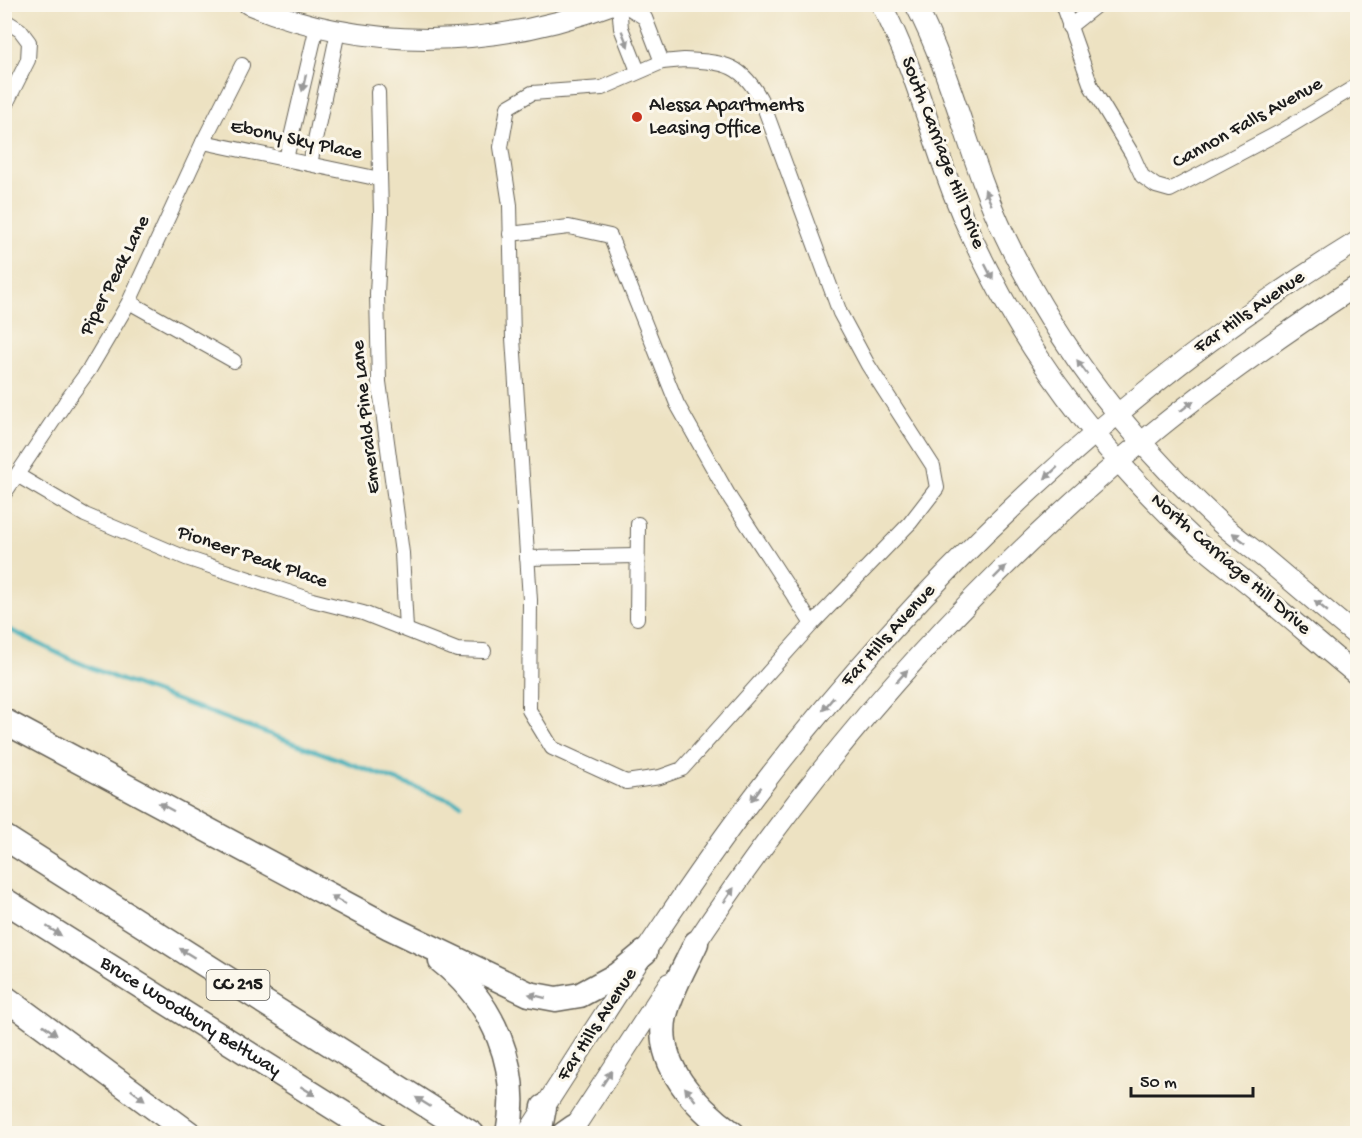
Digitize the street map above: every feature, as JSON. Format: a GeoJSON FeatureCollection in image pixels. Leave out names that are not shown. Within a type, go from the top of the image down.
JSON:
{"type":"FeatureCollection","features":[{"type":"Feature","properties":{"kind":"highway"},"geometry":{"type":"LineString","coordinates":[[4,721],[389,927],[515,988],[543,998],[568,998],[587,992],[626,969],[645,952]]}},
{"type":"Feature","properties":{"kind":"highway","name":"CC 215"},"geometry":{"type":"LineString","coordinates":[[4,837],[472,1134]]}},
{"type":"Feature","properties":{"kind":"highway","name":"Bruce Woodbury Beltway"},"geometry":{"type":"LineString","coordinates":[[4,900],[376,1134]]}},
{"type":"Feature","properties":{"kind":"highway"},"geometry":{"type":"LineString","coordinates":[[389,927],[442,962],[473,993],[490,1019],[501,1042],[512,1087],[508,1134]]}},
{"type":"Feature","properties":{"kind":"highway"},"geometry":{"type":"LineString","coordinates":[[696,943],[669,1003],[664,1022],[665,1041],[674,1070],[688,1094],[733,1134]]}},
{"type":"Feature","properties":{"kind":"highway"},"geometry":{"type":"LineString","coordinates":[[4,997],[186,1131]]}},
{"type":"Feature","properties":{"kind":"highway"},"geometry":{"type":"LineString","coordinates":[[539,1134],[544,1107]]}},
{"type":"Feature","properties":{"kind":"main road"},"geometry":{"type":"LineString","coordinates":[[248,4],[291,19],[338,31],[400,40],[472,38],[555,24],[613,4]]}},
{"type":"Feature","properties":{"kind":"main road","name":"South Carriage Hill Drive"},"geometry":{"type":"LineString","coordinates":[[881,4],[905,54],[946,176],[987,268],[1038,357],[1106,448]]}},
{"type":"Feature","properties":{"kind":"main road","name":"South Carriage Hill Drive"},"geometry":{"type":"LineString","coordinates":[[915,4],[937,52],[985,189],[1018,263],[1049,318],[1081,366],[1130,428]]}},
{"type":"Feature","properties":{"kind":"main road","name":"Far Hills Avenue"},"geometry":{"type":"LineString","coordinates":[[527,1134],[699,873],[760,789],[873,652],[976,544],[1130,428],[1207,343],[1358,240]]}},
{"type":"Feature","properties":{"kind":"main road","name":"Far Hills Avenue"},"geometry":{"type":"LineString","coordinates":[[570,1131],[733,889],[805,792],[893,686],[1020,551],[1106,448],[1130,428],[1266,347],[1358,285]]}},
{"type":"Feature","properties":{"kind":"main road","name":"North Carriage Hill Drive"},"geometry":{"type":"LineString","coordinates":[[1130,428],[1170,474],[1214,517],[1358,637]]}},
{"type":"Feature","properties":{"kind":"main road","name":"North Carriage Hill Drive"},"geometry":{"type":"LineString","coordinates":[[1106,448],[1213,556],[1358,676]]}},
{"type":"Feature","properties":{"kind":"street"},"geometry":{"type":"LineString","coordinates":[[621,4],[645,18],[662,62]]}},
{"type":"Feature","properties":{"kind":"street"},"geometry":{"type":"LineString","coordinates":[[621,4],[621,28],[639,71]]}},
{"type":"Feature","properties":{"kind":"street"},"geometry":{"type":"LineString","coordinates":[[1062,4],[1069,27],[1098,4]]}},
{"type":"Feature","properties":{"kind":"street"},"geometry":{"type":"LineString","coordinates":[[4,21],[20,30],[29,42],[28,60],[4,108]]}},
{"type":"Feature","properties":{"kind":"street"},"geometry":{"type":"LineString","coordinates":[[286,159],[317,26]]}},
{"type":"Feature","properties":{"kind":"street","name":"Cannon Falls Avenue"},"geometry":{"type":"LineString","coordinates":[[1069,27],[1091,86],[1132,154],[1142,176],[1156,186],[1170,190],[1282,131],[1358,85]]}},
{"type":"Feature","properties":{"kind":"street"},"geometry":{"type":"LineString","coordinates":[[310,164],[338,31]]}},
{"type":"Feature","properties":{"kind":"street"},"geometry":{"type":"LineString","coordinates":[[684,60],[715,62],[740,71],[754,85],[840,313],[868,365],[933,466],[937,488],[910,523],[812,624],[682,769],[660,777],[626,782],[552,748],[529,710],[530,600],[513,338],[510,206],[501,147],[508,107],[532,93],[602,88],[619,83],[639,71],[662,62],[684,60]]}},
{"type":"Feature","properties":{"kind":"street","name":"Piper Peak Lane"},"geometry":{"type":"LineString","coordinates":[[4,494],[67,400],[90,370],[129,302],[203,142],[242,65]]}},
{"type":"Feature","properties":{"kind":"street","name":"Emerald Pine Lane"},"geometry":{"type":"LineString","coordinates":[[378,92],[381,214],[377,314],[379,382],[402,554],[406,629]]}},
{"type":"Feature","properties":{"kind":"street","name":"Ebony Sky Place"},"geometry":{"type":"LineString","coordinates":[[203,142],[380,179]]}},
{"type":"Feature","properties":{"kind":"street"},"geometry":{"type":"LineString","coordinates":[[510,234],[569,227],[610,236],[677,404],[730,498],[812,624]]}},
{"type":"Feature","properties":{"kind":"street"},"geometry":{"type":"LineString","coordinates":[[129,302],[234,361]]}},
{"type":"Feature","properties":{"kind":"street","name":"Pioneer Peak Place"},"geometry":{"type":"LineString","coordinates":[[17,475],[85,515],[186,558],[312,600],[363,613],[457,650],[484,651]]}},
{"type":"Feature","properties":{"kind":"street"},"geometry":{"type":"LineString","coordinates":[[637,618],[638,524]]}},
{"type":"Feature","properties":{"kind":"street"},"geometry":{"type":"LineString","coordinates":[[527,558],[637,556]]}},
{"type":"Feature","properties":{"kind":"waterway"},"geometry":{"type":"LineString","coordinates":[[4,627],[116,678],[461,804]]}},
{"type":"Feature","properties":{"kind":"place","name":"Alessa Apartments Leasing Office"},"geometry":{"type":"Point","coordinates":[637,117]}}]}
